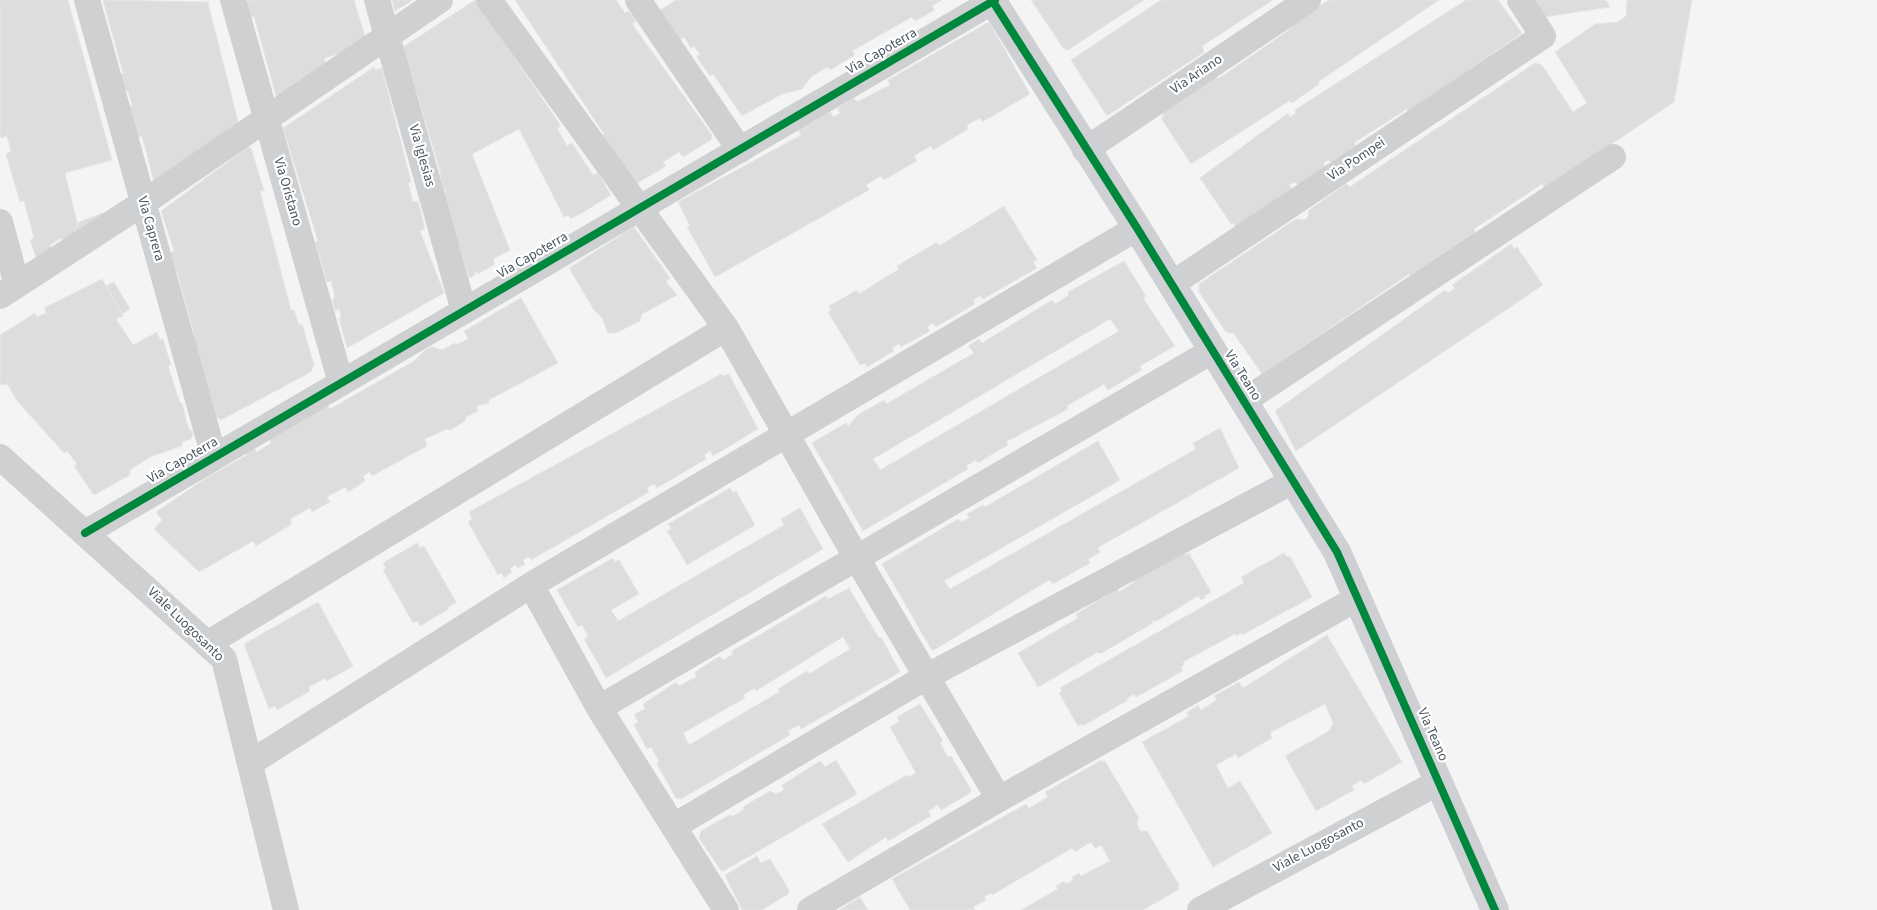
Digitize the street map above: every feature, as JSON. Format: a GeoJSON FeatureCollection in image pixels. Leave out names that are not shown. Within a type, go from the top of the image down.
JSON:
{"type":"FeatureCollection","features":[{"type":"Feature","properties":{"kind":"street","name":"Via Caprera"},"geometry":{"type":"LineString","coordinates":[[87,0],[214,457]]}},
{"type":"Feature","properties":{"kind":"street","name":"Via Oristano"},"geometry":{"type":"LineString","coordinates":[[233,0],[341,383]]}},
{"type":"Feature","properties":{"kind":"street","name":"Via Iglesias"},"geometry":{"type":"LineString","coordinates":[[377,0],[464,311]]}},
{"type":"Feature","properties":{"kind":"street"},"geometry":{"type":"LineString","coordinates":[[0,222],[8,291],[143,203],[440,0]]}},
{"type":"Feature","properties":{"kind":"street"},"geometry":{"type":"LineString","coordinates":[[489,0],[726,328],[856,557],[999,799]]}},
{"type":"Feature","properties":{"kind":"street"},"geometry":{"type":"LineString","coordinates":[[638,0],[740,150]]}},
{"type":"Feature","properties":{"kind":"street","name":"Via Capoterra"},"geometry":{"type":"LineString","coordinates":[[85,533],[994,0]]}},
{"type":"Feature","properties":{"kind":"street","name":"Via Teano"},"geometry":{"type":"LineString","coordinates":[[994,0],[1085,150],[1137,228],[1338,552],[1495,910]]}},
{"type":"Feature","properties":{"kind":"street","name":"Via Ariano"},"geometry":{"type":"LineString","coordinates":[[1085,150],[1308,0]]}},
{"type":"Feature","properties":{"kind":"street","name":"Via Pompei"},"geometry":{"type":"LineString","coordinates":[[1172,284],[1543,36],[1520,0]]}},
{"type":"Feature","properties":{"kind":"street"},"geometry":{"type":"LineString","coordinates":[[1244,401],[1613,157]]}},
{"type":"Feature","properties":{"kind":"street"},"geometry":{"type":"LineString","coordinates":[[250,763],[531,584],[785,433],[1137,228]]}},
{"type":"Feature","properties":{"kind":"street"},"geometry":{"type":"LineString","coordinates":[[207,644],[726,328]]}},
{"type":"Feature","properties":{"kind":"street"},"geometry":{"type":"LineString","coordinates":[[599,708],[1212,351]]}},
{"type":"Feature","properties":{"kind":"street","name":"Viale Luogosanto"},"geometry":{"type":"LineString","coordinates":[[0,457],[224,659],[286,910]]}},
{"type":"Feature","properties":{"kind":"street"},"geometry":{"type":"LineString","coordinates":[[674,826],[926,677],[1293,481]]}},
{"type":"Feature","properties":{"kind":"street"},"geometry":{"type":"LineString","coordinates":[[531,584],[599,708],[726,910]]}},
{"type":"Feature","properties":{"kind":"street"},"geometry":{"type":"LineString","coordinates":[[810,910],[999,799],[1358,598]]}},
{"type":"Feature","properties":{"kind":"street","name":"Viale Luogosanto"},"geometry":{"type":"LineString","coordinates":[[1200,910],[1439,782]]}},
{"type":"Feature","properties":{"kind":"building"},"geometry":{"type":"Polygon","coordinates":[[[0,0],[68,0],[112,160],[65,173],[78,226],[74,228],[77,234],[65,243],[61,238],[50,245],[52,251],[36,257],[30,240],[34,238],[24,201],[20,202],[6,154],[11,151],[7,136],[1,138],[0,136],[0,0]]]}},
{"type":"Feature","properties":{"kind":"building"},"geometry":{"type":"Polygon","coordinates":[[[103,0],[210,2],[208,3],[241,133],[157,193],[142,136],[137,137],[127,107],[132,106],[128,91],[124,92],[118,75],[123,73],[103,0]]]}},
{"type":"Feature","properties":{"kind":"building"},"geometry":{"type":"Polygon","coordinates":[[[249,0],[354,0],[368,46],[324,58],[330,74],[279,107],[254,16],[248,18],[244,3],[249,0]]]}},
{"type":"Feature","properties":{"kind":"building"},"geometry":{"type":"Polygon","coordinates":[[[392,0],[413,0],[395,11],[392,0]]]}},
{"type":"Feature","properties":{"kind":"building"},"geometry":{"type":"Polygon","coordinates":[[[475,0],[561,126],[557,128],[567,146],[572,143],[593,175],[598,173],[611,195],[570,219],[569,215],[564,217],[519,129],[472,154],[510,250],[493,259],[495,264],[478,274],[475,272],[474,276],[469,278],[442,194],[446,192],[442,187],[440,171],[403,47],[475,0]]]}},
{"type":"Feature","properties":{"kind":"building"},"geometry":{"type":"Polygon","coordinates":[[[515,0],[616,0],[625,13],[629,11],[636,21],[632,24],[712,135],[711,140],[683,157],[679,152],[663,162],[666,166],[636,184],[602,136],[604,134],[515,0]]]}},
{"type":"Feature","properties":{"kind":"building"},"geometry":{"type":"Polygon","coordinates":[[[676,0],[942,0],[932,6],[935,10],[915,21],[912,17],[852,51],[855,55],[830,70],[828,67],[812,76],[802,89],[782,94],[742,116],[713,74],[710,76],[696,56],[700,55],[694,46],[691,48],[684,37],[680,40],[660,10],[676,0]]]}},
{"type":"Feature","properties":{"kind":"building"},"geometry":{"type":"Polygon","coordinates":[[[1031,0],[1144,0],[1068,50],[1063,48],[1031,0]]]}},
{"type":"Feature","properties":{"kind":"building"},"geometry":{"type":"Polygon","coordinates":[[[1161,0],[1273,0],[1202,46],[1204,52],[1107,116],[1071,60],[1161,0]]]}},
{"type":"Feature","properties":{"kind":"building"},"geometry":{"type":"Polygon","coordinates":[[[1329,0],[1439,0],[1318,82],[1319,84],[1292,103],[1289,101],[1191,164],[1161,118],[1164,116],[1161,112],[1216,75],[1218,79],[1289,30],[1287,27],[1329,0]]]}},
{"type":"Feature","properties":{"kind":"building"},"geometry":{"type":"Polygon","coordinates":[[[1466,0],[1498,0],[1522,33],[1409,112],[1407,109],[1354,143],[1356,146],[1331,162],[1329,160],[1323,163],[1326,168],[1299,186],[1295,182],[1289,185],[1293,190],[1237,228],[1233,223],[1231,224],[1200,178],[1288,113],[1290,117],[1296,113],[1295,110],[1466,0]]]}},
{"type":"Feature","properties":{"kind":"building"},"geometry":{"type":"Polygon","coordinates":[[[1535,0],[1606,0],[1610,7],[1545,17],[1535,0]]]}},
{"type":"Feature","properties":{"kind":"building"},"geometry":{"type":"Polygon","coordinates":[[[1627,0],[1692,0],[1674,102],[1545,189],[1542,184],[1474,229],[1476,234],[1412,278],[1409,274],[1262,374],[1234,334],[1226,332],[1199,292],[1199,284],[1296,219],[1305,220],[1308,217],[1309,210],[1346,184],[1350,187],[1535,63],[1542,65],[1573,112],[1587,103],[1555,52],[1595,24],[1618,22],[1626,16],[1627,0]]]}},
{"type":"Feature","properties":{"kind":"building"},"geometry":{"type":"Polygon","coordinates":[[[989,22],[1030,94],[982,122],[980,118],[967,125],[968,129],[933,150],[931,146],[914,156],[917,161],[884,180],[881,176],[866,185],[869,190],[715,277],[687,227],[690,226],[678,202],[801,135],[799,130],[830,112],[833,117],[840,113],[838,108],[854,98],[857,102],[890,85],[888,80],[989,22]]]}},
{"type":"Feature","properties":{"kind":"building"},"geometry":{"type":"Polygon","coordinates":[[[374,67],[375,70],[382,68],[411,182],[408,183],[413,202],[418,201],[425,229],[420,231],[444,293],[347,348],[339,319],[341,318],[339,309],[335,311],[332,299],[335,298],[331,281],[327,282],[315,242],[318,241],[283,128],[374,67]]]}},
{"type":"Feature","properties":{"kind":"building"},"geometry":{"type":"Polygon","coordinates":[[[248,147],[251,148],[264,191],[260,191],[291,310],[294,310],[299,325],[302,324],[314,365],[311,372],[221,420],[215,416],[191,335],[194,334],[176,269],[172,271],[168,254],[174,251],[161,211],[248,147]]]}},
{"type":"Feature","properties":{"kind":"building"},"geometry":{"type":"Polygon","coordinates":[[[124,205],[79,238],[74,228],[78,226],[77,223],[124,205]]]}},
{"type":"Feature","properties":{"kind":"building"},"geometry":{"type":"Polygon","coordinates":[[[1004,206],[1037,260],[1033,262],[1037,268],[983,299],[980,296],[973,300],[975,304],[936,327],[933,323],[927,327],[930,331],[901,347],[899,344],[892,348],[894,351],[867,367],[865,363],[860,365],[828,312],[831,310],[829,306],[857,290],[859,294],[899,269],[897,266],[937,242],[939,246],[1004,206]]]}},
{"type":"Feature","properties":{"kind":"building"},"geometry":{"type":"Polygon","coordinates":[[[634,227],[670,278],[666,282],[677,295],[642,314],[640,321],[616,333],[608,333],[602,318],[594,310],[569,268],[634,227]]]}},
{"type":"Feature","properties":{"kind":"building"},"geometry":{"type":"Polygon","coordinates":[[[1511,244],[1514,249],[1517,247],[1543,285],[1296,451],[1275,411],[1445,290],[1448,293],[1455,288],[1452,285],[1511,244]]]}},
{"type":"Feature","properties":{"kind":"building"},"geometry":{"type":"Polygon","coordinates":[[[1124,261],[1146,296],[1143,298],[1175,346],[1140,366],[1142,370],[1108,390],[1104,384],[1067,406],[1068,409],[1006,442],[1008,445],[978,463],[976,460],[966,466],[968,469],[863,531],[812,443],[846,423],[848,426],[858,415],[884,400],[886,404],[974,353],[968,346],[979,339],[982,343],[1052,300],[1055,304],[1069,295],[1068,292],[1124,261]],[[1110,319],[873,459],[880,470],[1119,331],[1110,319]]]}},
{"type":"Feature","properties":{"kind":"building"},"geometry":{"type":"Polygon","coordinates":[[[102,279],[123,316],[116,319],[133,345],[157,332],[160,340],[163,339],[171,365],[168,366],[180,403],[182,403],[188,427],[193,433],[191,439],[182,442],[182,446],[150,457],[130,470],[130,475],[94,495],[74,466],[77,464],[67,451],[64,453],[18,402],[7,384],[0,385],[0,335],[35,313],[37,317],[46,313],[44,308],[102,279]]]}},
{"type":"Feature","properties":{"kind":"building"},"geometry":{"type":"Polygon","coordinates":[[[114,282],[130,309],[122,314],[106,286],[114,282]]]}},
{"type":"Feature","properties":{"kind":"building"},"geometry":{"type":"Polygon","coordinates":[[[521,298],[558,363],[489,400],[489,403],[477,406],[478,411],[466,417],[465,421],[450,430],[447,429],[425,439],[427,446],[372,476],[370,472],[363,476],[365,481],[348,492],[345,487],[327,497],[330,502],[312,512],[310,508],[290,519],[292,524],[256,546],[253,541],[199,572],[154,529],[162,520],[156,512],[206,478],[247,455],[245,451],[253,447],[257,452],[271,443],[269,438],[327,404],[330,409],[414,361],[426,349],[432,347],[442,350],[468,339],[464,331],[521,298]]]}},
{"type":"Feature","properties":{"kind":"building"},"geometry":{"type":"Polygon","coordinates":[[[721,374],[723,376],[729,374],[758,429],[713,456],[710,451],[704,455],[706,459],[657,488],[654,484],[647,488],[649,492],[531,560],[529,557],[523,560],[525,564],[518,568],[515,565],[510,568],[512,572],[504,578],[501,573],[498,575],[468,522],[472,519],[469,512],[721,374]]]}},
{"type":"Feature","properties":{"kind":"building"},"geometry":{"type":"Polygon","coordinates":[[[1220,428],[1239,468],[1097,548],[1101,552],[1088,559],[1090,563],[1053,584],[1049,580],[934,650],[931,649],[882,564],[958,519],[962,522],[969,518],[967,514],[983,505],[985,507],[1098,441],[1120,480],[944,581],[950,589],[1196,449],[1193,443],[1220,428]]]}},
{"type":"Feature","properties":{"kind":"building"},"geometry":{"type":"Polygon","coordinates":[[[730,488],[733,493],[736,491],[755,525],[687,565],[667,531],[671,529],[668,524],[730,488]]]}},
{"type":"Feature","properties":{"kind":"building"},"geometry":{"type":"Polygon","coordinates":[[[800,508],[823,549],[606,678],[584,639],[588,636],[582,625],[578,627],[557,590],[613,558],[615,562],[619,560],[639,594],[611,610],[618,621],[784,525],[781,519],[800,508]]]}},
{"type":"Feature","properties":{"kind":"building"},"geometry":{"type":"Polygon","coordinates":[[[417,543],[420,548],[424,546],[456,602],[448,607],[449,609],[420,626],[417,621],[413,623],[383,570],[386,568],[383,563],[417,543]]]}},
{"type":"Feature","properties":{"kind":"building"},"geometry":{"type":"Polygon","coordinates":[[[1183,551],[1186,555],[1189,553],[1211,592],[1204,596],[1205,598],[1201,600],[1198,596],[1157,621],[1152,621],[1153,623],[1100,654],[1098,652],[1038,687],[1018,653],[1078,618],[1076,614],[1117,589],[1119,592],[1134,582],[1133,580],[1183,551]]]}},
{"type":"Feature","properties":{"kind":"building"},"geometry":{"type":"Polygon","coordinates":[[[1284,553],[1287,557],[1290,556],[1312,597],[1242,635],[1241,633],[1236,636],[1235,634],[1183,662],[1184,665],[1181,667],[1183,671],[1136,697],[1134,694],[1127,698],[1128,700],[1083,726],[1082,724],[1078,726],[1059,693],[1062,691],[1060,688],[1244,583],[1241,577],[1284,553]]]}},
{"type":"Feature","properties":{"kind":"building"},"geometry":{"type":"Polygon","coordinates":[[[849,588],[879,638],[881,637],[900,672],[801,729],[799,725],[788,731],[790,735],[681,799],[676,798],[657,764],[659,761],[651,747],[647,749],[634,725],[638,722],[634,714],[645,709],[643,704],[676,682],[679,686],[696,677],[695,672],[720,656],[723,660],[733,654],[732,651],[826,596],[828,599],[849,588]],[[843,637],[756,691],[755,688],[743,695],[745,698],[683,733],[689,745],[779,692],[778,689],[807,671],[809,674],[850,649],[843,637]]]}},
{"type":"Feature","properties":{"kind":"building"},"geometry":{"type":"Polygon","coordinates":[[[318,602],[353,666],[327,681],[325,678],[309,687],[310,691],[277,710],[275,706],[269,709],[244,644],[318,602]]]}},
{"type":"Feature","properties":{"kind":"building"},"geometry":{"type":"Polygon","coordinates":[[[1327,635],[1402,762],[1364,784],[1361,780],[1352,786],[1354,790],[1316,811],[1285,756],[1329,731],[1333,723],[1325,704],[1273,731],[1270,733],[1272,738],[1238,758],[1236,754],[1216,765],[1228,788],[1240,781],[1272,833],[1213,867],[1142,742],[1189,716],[1186,713],[1198,705],[1201,710],[1217,700],[1214,696],[1239,682],[1243,688],[1327,635]]]}},
{"type":"Feature","properties":{"kind":"building"},"geometry":{"type":"Polygon","coordinates":[[[920,704],[943,741],[940,743],[948,757],[951,756],[971,790],[970,793],[941,810],[938,805],[928,811],[931,816],[888,841],[886,837],[848,862],[822,824],[907,775],[909,777],[916,773],[890,727],[899,722],[897,717],[920,704]]]}},
{"type":"Feature","properties":{"kind":"building"},"geometry":{"type":"Polygon","coordinates":[[[836,760],[857,794],[722,872],[699,838],[701,831],[729,815],[733,816],[743,810],[744,806],[770,791],[776,794],[784,790],[782,785],[820,761],[825,767],[836,760]]]}},
{"type":"Feature","properties":{"kind":"building"},"geometry":{"type":"Polygon","coordinates":[[[1100,761],[1105,761],[1139,818],[1137,823],[1140,831],[1147,831],[1179,885],[1178,890],[1143,910],[1021,910],[1058,889],[1056,886],[1064,881],[1066,884],[1079,873],[1081,876],[1110,861],[1101,845],[1095,848],[1091,842],[1075,852],[1072,848],[992,895],[991,893],[984,897],[986,900],[973,907],[975,910],[910,910],[892,879],[1026,804],[1029,808],[1048,797],[1045,792],[1100,761]]]}},
{"type":"Feature","properties":{"kind":"building"},"geometry":{"type":"Polygon","coordinates":[[[757,856],[761,863],[770,859],[789,890],[788,894],[762,910],[742,910],[725,875],[757,856]]]}},
{"type":"Feature","properties":{"kind":"building"},"geometry":{"type":"Polygon","coordinates":[[[860,897],[868,910],[839,910],[860,897]]]}},
{"type":"Feature","properties":{"kind":"cycle path"},"geometry":{"type":"LineString","coordinates":[[992,0],[1137,228],[1337,552],[1495,910]]}},
{"type":"Feature","properties":{"kind":"cycle path"},"geometry":{"type":"LineString","coordinates":[[85,533],[995,0]]}}]}
